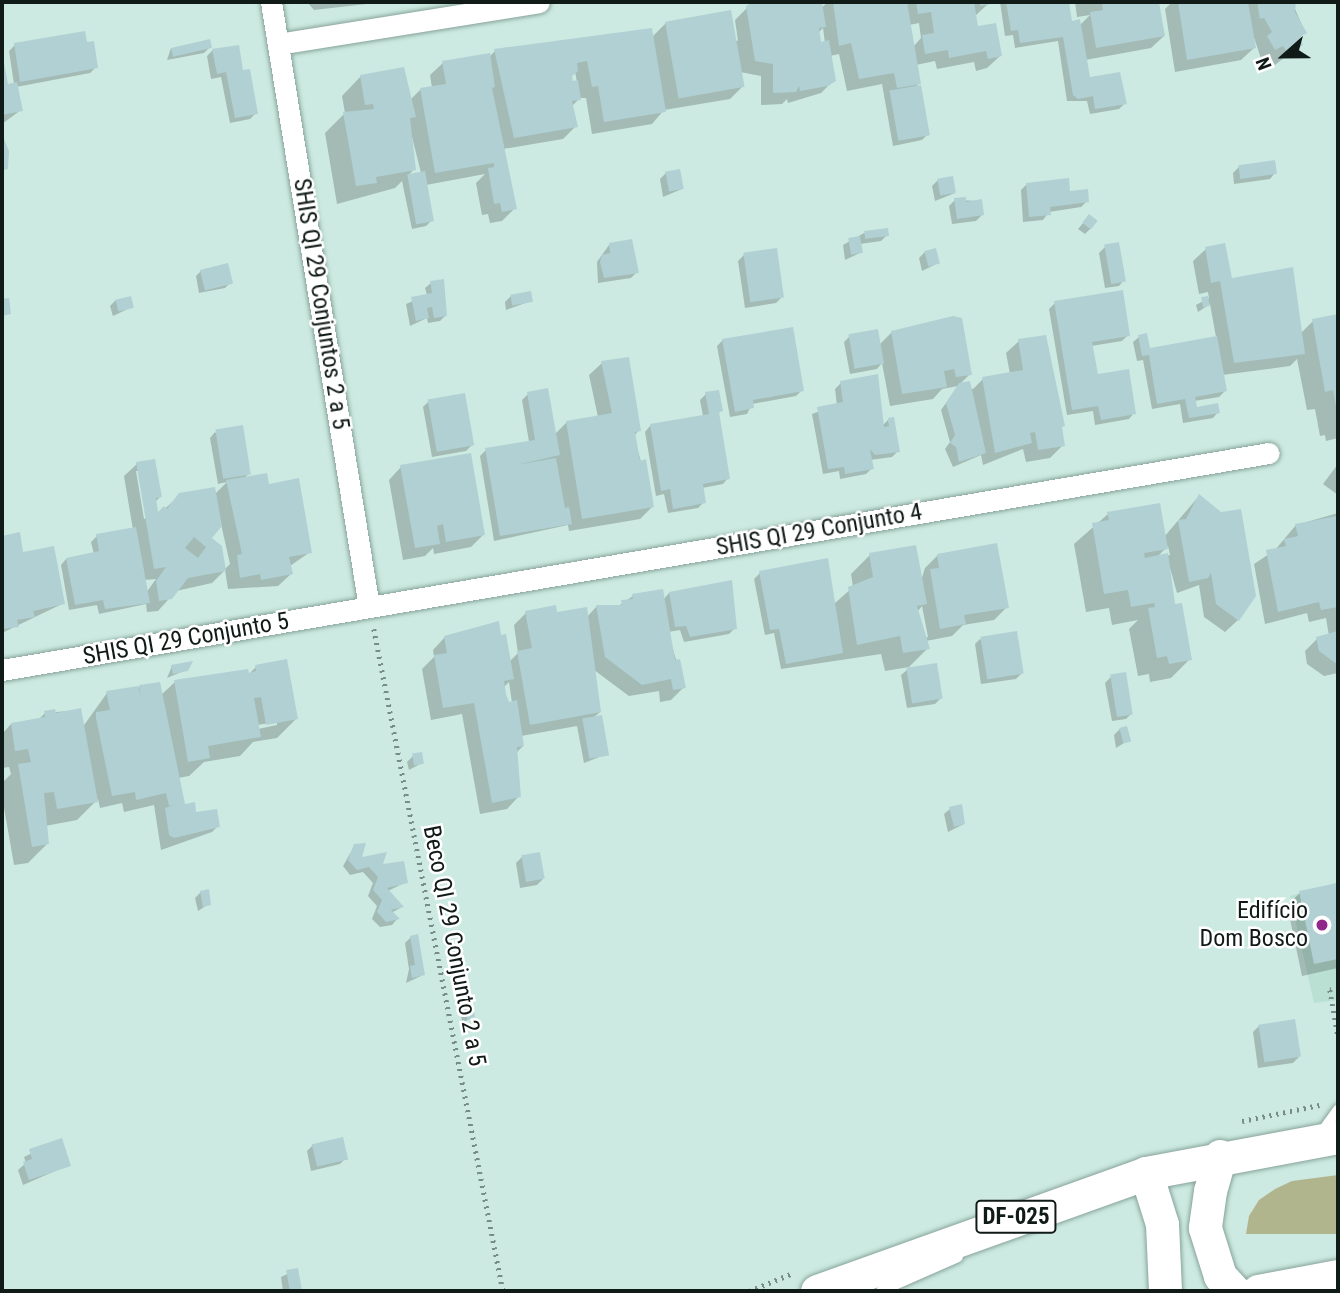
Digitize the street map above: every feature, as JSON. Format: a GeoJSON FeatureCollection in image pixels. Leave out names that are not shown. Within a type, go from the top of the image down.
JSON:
{"type":"FeatureCollection","features":[{"type":"Feature","properties":{"kind":"main road","name":"DF-025"},"geometry":{"type":"LineString","coordinates":[[817,1291],[993,1225],[1146,1173],[1220,1156],[1327,1139]]}},
{"type":"Feature","properties":{"kind":"main road"},"geometry":{"type":"LineString","coordinates":[[1220,1156],[1205,1228],[1220,1276],[1234,1291]]}},
{"type":"Feature","properties":{"kind":"main road"},"geometry":{"type":"LineString","coordinates":[[1146,1173],[1162,1224],[1165,1291]]}},
{"type":"Feature","properties":{"kind":"main road"},"geometry":{"type":"LineString","coordinates":[[1258,1291],[1338,1276]]}},
{"type":"Feature","properties":{"kind":"street","name":"SHIS QI 29 Conjuntos 2 a 5"},"geometry":{"type":"LineString","coordinates":[[271,2],[369,607]]}},
{"type":"Feature","properties":{"kind":"street"},"geometry":{"type":"LineString","coordinates":[[278,44],[539,2]]}},
{"type":"Feature","properties":{"kind":"street","name":"SHIS QI 29 Conjunto 4"},"geometry":{"type":"LineString","coordinates":[[369,607],[1269,453]]}},
{"type":"Feature","properties":{"kind":"street","name":"SHIS QI 29 Conjunto 5"},"geometry":{"type":"LineString","coordinates":[[2,670],[369,607]]}},
{"type":"Feature","properties":{"kind":"lane"},"geometry":{"type":"LineString","coordinates":[[1327,1139],[1338,1110]]}},
{"type":"Feature","properties":{"kind":"lane"},"geometry":{"type":"LineString","coordinates":[[881,1291],[959,1256],[993,1225]]}},
{"type":"Feature","properties":{"kind":"path","name":"Beco QI 29 Conjunto 2 a 5"},"geometry":{"type":"LineString","coordinates":[[369,607],[503,1291]]}},
{"type":"Feature","properties":{"kind":"path"},"geometry":{"type":"LineString","coordinates":[[1338,989],[1329,990],[1338,1036]]}},
{"type":"Feature","properties":{"kind":"shaded area"},"geometry":{"type":"Polygon","coordinates":[[[1338,882],[1338,1000],[1314,1003],[1290,896],[1338,882]]]}},
{"type":"Feature","properties":{"kind":"shaded area"},"geometry":{"type":"Polygon","coordinates":[[[1338,1175],[1338,1234],[1246,1234],[1249,1216],[1259,1200],[1275,1189],[1292,1181],[1338,1175]]]}},
{"type":"Feature","properties":{"kind":"building"},"geometry":{"type":"Polygon","coordinates":[[[753,2],[822,2],[826,27],[819,28],[821,42],[829,40],[836,81],[828,86],[800,91],[799,86],[796,92],[773,93],[773,64],[755,61],[746,6],[753,2]]]}},
{"type":"Feature","properties":{"kind":"building"},"geometry":{"type":"Polygon","coordinates":[[[833,2],[907,2],[921,84],[897,88],[894,73],[859,79],[851,43],[839,46],[833,2]]]}},
{"type":"Feature","properties":{"kind":"building"},"geometry":{"type":"Polygon","coordinates":[[[916,2],[974,2],[978,26],[996,23],[1002,56],[988,59],[986,51],[949,58],[948,50],[925,54],[922,35],[934,33],[931,12],[918,14],[916,2]]]}},
{"type":"Feature","properties":{"kind":"building"},"geometry":{"type":"Polygon","coordinates":[[[980,2],[997,2],[997,3],[980,6],[980,2]]]}},
{"type":"Feature","properties":{"kind":"building"},"geometry":{"type":"Polygon","coordinates":[[[1006,2],[1069,2],[1072,21],[1080,19],[1090,77],[1120,72],[1127,104],[1095,109],[1093,96],[1078,99],[1073,95],[1063,37],[1020,43],[1018,30],[1011,31],[1006,2]]]}},
{"type":"Feature","properties":{"kind":"building"},"geometry":{"type":"Polygon","coordinates":[[[1089,2],[1159,2],[1165,36],[1096,48],[1090,12],[1103,10],[1102,3],[1089,2]]]}},
{"type":"Feature","properties":{"kind":"building"},"geometry":{"type":"Polygon","coordinates":[[[1178,2],[1248,2],[1256,48],[1187,60],[1178,2]]]}},
{"type":"Feature","properties":{"kind":"building"},"geometry":{"type":"Polygon","coordinates":[[[1257,2],[1296,2],[1295,12],[1307,33],[1299,37],[1303,45],[1288,54],[1283,46],[1275,50],[1267,36],[1272,32],[1264,18],[1260,19],[1257,2]]]}},
{"type":"Feature","properties":{"kind":"building"},"geometry":{"type":"Polygon","coordinates":[[[731,10],[745,87],[679,98],[665,22],[731,10]]]}},
{"type":"Feature","properties":{"kind":"building"},"geometry":{"type":"Polygon","coordinates":[[[652,28],[666,112],[604,122],[598,86],[592,87],[587,61],[577,63],[578,71],[572,76],[573,81],[578,80],[581,100],[572,101],[578,127],[514,138],[494,49],[652,28]]]}},
{"type":"Feature","properties":{"kind":"building"},"geometry":{"type":"Polygon","coordinates":[[[85,31],[87,42],[94,41],[98,68],[20,82],[14,43],[85,31]]]}},
{"type":"Feature","properties":{"kind":"building"},"geometry":{"type":"Polygon","coordinates":[[[210,39],[212,48],[173,57],[171,48],[210,39]]]}},
{"type":"Feature","properties":{"kind":"building"},"geometry":{"type":"Polygon","coordinates":[[[239,45],[243,70],[250,69],[258,114],[235,118],[226,72],[217,74],[212,49],[239,45]]]}},
{"type":"Feature","properties":{"kind":"building"},"geometry":{"type":"Polygon","coordinates":[[[490,53],[495,87],[492,88],[517,209],[502,212],[500,203],[494,204],[488,168],[494,167],[494,163],[435,173],[420,88],[446,84],[442,61],[490,53]]]}},
{"type":"Feature","properties":{"kind":"building"},"geometry":{"type":"Polygon","coordinates":[[[3,57],[8,84],[17,82],[23,111],[2,115],[3,57]]]}},
{"type":"Feature","properties":{"kind":"building"},"geometry":{"type":"Polygon","coordinates":[[[404,67],[416,117],[410,118],[416,170],[376,177],[377,183],[356,186],[343,112],[374,109],[373,104],[365,105],[360,75],[404,67]]]}},
{"type":"Feature","properties":{"kind":"building"},"geometry":{"type":"Polygon","coordinates":[[[921,85],[930,135],[898,141],[889,91],[921,85]]]}},
{"type":"Feature","properties":{"kind":"building"},"geometry":{"type":"Polygon","coordinates":[[[2,134],[9,151],[8,169],[2,170],[2,134]]]}},
{"type":"Feature","properties":{"kind":"building"},"geometry":{"type":"Polygon","coordinates":[[[1275,160],[1277,174],[1240,179],[1238,165],[1275,160]]]}},
{"type":"Feature","properties":{"kind":"building"},"geometry":{"type":"Polygon","coordinates":[[[680,169],[684,189],[669,191],[665,172],[680,169]]]}},
{"type":"Feature","properties":{"kind":"building"},"geometry":{"type":"Polygon","coordinates":[[[425,171],[434,221],[416,224],[407,174],[425,171]]]}},
{"type":"Feature","properties":{"kind":"building"},"geometry":{"type":"Polygon","coordinates":[[[953,176],[956,193],[940,196],[937,179],[953,176]]]}},
{"type":"Feature","properties":{"kind":"building"},"geometry":{"type":"Polygon","coordinates":[[[1069,178],[1070,191],[1088,189],[1089,202],[1050,207],[1051,215],[1029,217],[1026,183],[1069,178]]]}},
{"type":"Feature","properties":{"kind":"building"},"geometry":{"type":"Polygon","coordinates":[[[966,197],[966,202],[982,199],[984,215],[957,219],[954,198],[966,197]]]}},
{"type":"Feature","properties":{"kind":"building"},"geometry":{"type":"Polygon","coordinates":[[[1089,214],[1098,221],[1091,229],[1082,223],[1089,214]]]}},
{"type":"Feature","properties":{"kind":"building"},"geometry":{"type":"Polygon","coordinates":[[[888,228],[889,236],[865,239],[864,231],[888,228]]]}},
{"type":"Feature","properties":{"kind":"building"},"geometry":{"type":"Polygon","coordinates":[[[860,236],[863,253],[851,255],[848,238],[860,236]]]}},
{"type":"Feature","properties":{"kind":"building"},"geometry":{"type":"Polygon","coordinates":[[[632,239],[639,273],[604,278],[600,262],[602,255],[610,253],[609,243],[632,239]]]}},
{"type":"Feature","properties":{"kind":"building"},"geometry":{"type":"Polygon","coordinates":[[[1119,242],[1126,281],[1111,284],[1104,245],[1119,242]]]}},
{"type":"Feature","properties":{"kind":"building"},"geometry":{"type":"Polygon","coordinates":[[[1225,243],[1232,278],[1293,267],[1305,354],[1234,363],[1220,281],[1211,283],[1205,247],[1225,243]]]}},
{"type":"Feature","properties":{"kind":"building"},"geometry":{"type":"Polygon","coordinates":[[[777,248],[784,298],[750,302],[743,253],[777,248]]]}},
{"type":"Feature","properties":{"kind":"building"},"geometry":{"type":"Polygon","coordinates":[[[936,248],[940,264],[928,266],[924,251],[936,248]]]}},
{"type":"Feature","properties":{"kind":"building"},"geometry":{"type":"Polygon","coordinates":[[[228,263],[233,283],[205,290],[200,270],[228,263]]]}},
{"type":"Feature","properties":{"kind":"building"},"geometry":{"type":"Polygon","coordinates":[[[444,279],[447,316],[434,318],[432,307],[427,308],[429,318],[416,321],[411,297],[432,293],[430,281],[444,279]]]}},
{"type":"Feature","properties":{"kind":"building"},"geometry":{"type":"Polygon","coordinates":[[[1123,290],[1130,336],[1092,342],[1098,374],[1129,369],[1136,414],[1101,420],[1098,406],[1072,410],[1054,301],[1123,290]]]}},
{"type":"Feature","properties":{"kind":"building"},"geometry":{"type":"Polygon","coordinates":[[[531,291],[533,302],[512,305],[510,295],[531,291]]]}},
{"type":"Feature","properties":{"kind":"building"},"geometry":{"type":"Polygon","coordinates":[[[131,296],[134,308],[118,312],[115,300],[131,296]]]}},
{"type":"Feature","properties":{"kind":"building"},"geometry":{"type":"Polygon","coordinates":[[[1208,296],[1210,306],[1203,307],[1201,297],[1208,296]]]}},
{"type":"Feature","properties":{"kind":"building"},"geometry":{"type":"Polygon","coordinates":[[[9,298],[11,314],[2,316],[2,299],[9,298]]]}},
{"type":"Feature","properties":{"kind":"building"},"geometry":{"type":"Polygon","coordinates":[[[1338,314],[1337,411],[1333,390],[1325,392],[1312,319],[1338,314]]]}},
{"type":"Feature","properties":{"kind":"building"},"geometry":{"type":"Polygon","coordinates":[[[953,316],[962,318],[972,375],[956,377],[954,369],[944,371],[947,387],[902,394],[891,331],[953,316]]]}},
{"type":"Feature","properties":{"kind":"building"},"geometry":{"type":"Polygon","coordinates":[[[793,327],[804,391],[753,400],[754,408],[735,412],[722,339],[793,327]]]}},
{"type":"Feature","properties":{"kind":"building"},"geometry":{"type":"Polygon","coordinates":[[[878,329],[884,363],[855,369],[848,334],[878,329]]]}},
{"type":"Feature","properties":{"kind":"building"},"geometry":{"type":"Polygon","coordinates":[[[1147,333],[1150,348],[1217,336],[1227,391],[1195,397],[1197,407],[1218,403],[1220,413],[1189,418],[1185,399],[1157,404],[1149,355],[1142,356],[1138,335],[1147,333]]]}},
{"type":"Feature","properties":{"kind":"building"},"geometry":{"type":"Polygon","coordinates":[[[1046,335],[1065,426],[1062,427],[1065,446],[1038,450],[1035,432],[1030,433],[1032,443],[995,453],[982,377],[1023,370],[1018,339],[1046,335]]]}},
{"type":"Feature","properties":{"kind":"building"},"geometry":{"type":"Polygon","coordinates":[[[629,357],[641,431],[635,432],[640,461],[646,459],[654,507],[582,519],[566,421],[612,413],[601,361],[629,357]]]}},
{"type":"Feature","properties":{"kind":"building"},"geometry":{"type":"Polygon","coordinates":[[[878,374],[884,427],[889,426],[888,418],[894,417],[900,452],[875,455],[870,449],[874,469],[845,474],[844,467],[828,469],[817,407],[843,402],[840,381],[878,374]]]}},
{"type":"Feature","properties":{"kind":"building"},"geometry":{"type":"Polygon","coordinates":[[[970,381],[986,453],[959,462],[956,447],[950,443],[955,435],[946,403],[959,383],[970,381]]]}},
{"type":"Feature","properties":{"kind":"building"},"geometry":{"type":"Polygon","coordinates":[[[548,388],[560,455],[516,465],[556,458],[565,508],[569,507],[572,524],[500,536],[485,448],[535,440],[527,392],[548,388]]]}},
{"type":"Feature","properties":{"kind":"building"},"geometry":{"type":"Polygon","coordinates":[[[719,390],[723,411],[719,412],[730,479],[703,484],[706,503],[673,509],[670,489],[661,491],[650,424],[709,414],[705,392],[719,390]]]}},
{"type":"Feature","properties":{"kind":"building"},"geometry":{"type":"Polygon","coordinates":[[[465,393],[474,445],[437,452],[428,400],[465,393]]]}},
{"type":"Feature","properties":{"kind":"building"},"geometry":{"type":"Polygon","coordinates":[[[243,425],[251,474],[223,479],[215,429],[243,425]]]}},
{"type":"Feature","properties":{"kind":"building"},"geometry":{"type":"Polygon","coordinates":[[[471,453],[485,535],[446,542],[443,524],[437,526],[440,544],[415,548],[400,465],[471,453]]]}},
{"type":"Feature","properties":{"kind":"building"},"geometry":{"type":"Polygon","coordinates":[[[155,459],[162,497],[156,498],[158,512],[164,506],[167,509],[179,493],[215,487],[222,526],[212,538],[222,546],[226,571],[188,578],[172,599],[159,601],[156,581],[166,567],[154,569],[136,462],[155,459]],[[194,537],[185,548],[198,558],[206,547],[194,537]]]}},
{"type":"Feature","properties":{"kind":"building"},"geometry":{"type":"Polygon","coordinates":[[[267,473],[269,484],[299,478],[312,553],[289,557],[293,574],[261,580],[260,574],[240,578],[237,555],[242,554],[226,480],[267,473]]]}},
{"type":"Feature","properties":{"kind":"building"},"geometry":{"type":"Polygon","coordinates":[[[1199,494],[1221,512],[1241,509],[1256,596],[1239,621],[1216,604],[1211,573],[1208,578],[1189,582],[1178,520],[1186,519],[1199,494]]]}},
{"type":"Feature","properties":{"kind":"building"},"geometry":{"type":"Polygon","coordinates":[[[1160,503],[1168,549],[1144,553],[1145,558],[1168,553],[1175,604],[1182,603],[1192,660],[1169,664],[1167,656],[1157,658],[1148,608],[1155,607],[1154,603],[1131,607],[1128,590],[1104,594],[1092,523],[1109,520],[1107,512],[1160,503]]]}},
{"type":"Feature","properties":{"kind":"building"},"geometry":{"type":"Polygon","coordinates":[[[1337,516],[1338,607],[1321,610],[1319,602],[1278,612],[1266,550],[1286,546],[1284,539],[1298,536],[1295,524],[1337,516]]]}},
{"type":"Feature","properties":{"kind":"building"},"geometry":{"type":"Polygon","coordinates":[[[136,527],[150,603],[105,609],[103,600],[75,605],[66,558],[99,551],[96,534],[136,527]]]}},
{"type":"Feature","properties":{"kind":"building"},"geometry":{"type":"Polygon","coordinates":[[[20,532],[23,552],[54,546],[65,604],[33,611],[35,617],[17,620],[19,627],[2,629],[2,536],[20,532]]]}},
{"type":"Feature","properties":{"kind":"building"},"geometry":{"type":"Polygon","coordinates":[[[997,543],[1009,608],[964,615],[966,624],[940,629],[930,569],[939,568],[937,554],[997,543]]]}},
{"type":"Feature","properties":{"kind":"building"},"geometry":{"type":"Polygon","coordinates":[[[916,545],[927,604],[917,606],[930,649],[903,653],[900,636],[857,645],[848,587],[873,577],[869,553],[916,545]]]}},
{"type":"Feature","properties":{"kind":"building"},"geometry":{"type":"Polygon","coordinates":[[[828,558],[843,653],[786,664],[779,629],[770,630],[759,571],[828,558]]]}},
{"type":"Feature","properties":{"kind":"building"},"geometry":{"type":"Polygon","coordinates":[[[732,580],[737,629],[690,637],[686,626],[675,627],[669,592],[732,580]]]}},
{"type":"Feature","properties":{"kind":"building"},"geometry":{"type":"Polygon","coordinates":[[[663,589],[675,660],[680,659],[686,688],[673,690],[671,679],[642,685],[605,657],[596,605],[622,605],[621,600],[633,599],[632,594],[663,589]]]}},
{"type":"Feature","properties":{"kind":"building"},"geometry":{"type":"Polygon","coordinates":[[[556,605],[557,612],[587,607],[601,712],[530,725],[517,651],[532,648],[525,611],[556,605]]]}},
{"type":"Feature","properties":{"kind":"building"},"geometry":{"type":"Polygon","coordinates":[[[499,621],[501,635],[506,634],[514,679],[504,681],[506,694],[509,702],[517,700],[524,746],[517,747],[521,797],[492,803],[474,703],[443,708],[434,655],[447,653],[444,636],[499,621]]]}},
{"type":"Feature","properties":{"kind":"building"},"geometry":{"type":"Polygon","coordinates":[[[1017,631],[1024,673],[987,679],[980,637],[1017,631]]]}},
{"type":"Feature","properties":{"kind":"building"},"geometry":{"type":"Polygon","coordinates":[[[1338,631],[1338,665],[1319,651],[1316,637],[1338,631]]]}},
{"type":"Feature","properties":{"kind":"building"},"geometry":{"type":"Polygon","coordinates":[[[287,659],[298,719],[266,725],[261,697],[254,698],[261,737],[208,746],[210,758],[188,762],[174,680],[248,669],[249,673],[256,671],[255,665],[287,659]]]}},
{"type":"Feature","properties":{"kind":"building"},"geometry":{"type":"Polygon","coordinates":[[[193,661],[188,671],[173,674],[171,665],[193,661]]]}},
{"type":"Feature","properties":{"kind":"building"},"geometry":{"type":"Polygon","coordinates":[[[937,663],[943,699],[912,703],[906,668],[937,663]]]}},
{"type":"Feature","properties":{"kind":"building"},"geometry":{"type":"Polygon","coordinates":[[[1126,672],[1133,714],[1117,717],[1110,675],[1126,672]]]}},
{"type":"Feature","properties":{"kind":"building"},"geometry":{"type":"Polygon","coordinates":[[[160,682],[185,804],[195,802],[196,812],[217,809],[220,827],[174,838],[169,835],[165,808],[177,804],[169,806],[166,793],[136,800],[135,792],[112,796],[96,712],[110,710],[106,691],[138,686],[141,697],[139,685],[160,682]]]}},
{"type":"Feature","properties":{"kind":"building"},"geometry":{"type":"Polygon","coordinates":[[[81,708],[98,802],[57,809],[54,792],[44,793],[49,844],[32,847],[18,764],[31,762],[28,749],[15,751],[11,723],[45,717],[44,711],[55,709],[56,713],[81,708]]]}},
{"type":"Feature","properties":{"kind":"building"},"geometry":{"type":"Polygon","coordinates":[[[602,715],[609,755],[589,759],[582,718],[602,715]]]}},
{"type":"Feature","properties":{"kind":"building"},"geometry":{"type":"Polygon","coordinates":[[[1127,726],[1131,741],[1123,744],[1119,728],[1127,726]]]}},
{"type":"Feature","properties":{"kind":"building"},"geometry":{"type":"Polygon","coordinates":[[[422,752],[424,764],[414,765],[412,754],[422,752]]]}},
{"type":"Feature","properties":{"kind":"building"},"geometry":{"type":"Polygon","coordinates":[[[962,804],[965,824],[954,827],[949,807],[962,804]]]}},
{"type":"Feature","properties":{"kind":"building"},"geometry":{"type":"Polygon","coordinates":[[[366,843],[362,857],[387,852],[383,864],[404,861],[408,883],[387,888],[404,907],[391,910],[400,919],[386,922],[377,912],[382,900],[373,890],[378,877],[369,867],[357,870],[348,860],[354,844],[366,843]]]}},
{"type":"Feature","properties":{"kind":"building"},"geometry":{"type":"Polygon","coordinates":[[[540,852],[545,879],[526,882],[521,855],[540,852]]]}},
{"type":"Feature","properties":{"kind":"building","name":"Edifício Dom Bosco"},"geometry":{"type":"Polygon","coordinates":[[[1338,883],[1338,959],[1314,964],[1299,891],[1338,883]]]}},
{"type":"Feature","properties":{"kind":"building"},"geometry":{"type":"Polygon","coordinates":[[[209,889],[211,905],[203,907],[200,891],[209,889]]]}},
{"type":"Feature","properties":{"kind":"building"},"geometry":{"type":"Polygon","coordinates":[[[418,934],[425,975],[412,978],[410,966],[415,965],[410,936],[418,934]]]}},
{"type":"Feature","properties":{"kind":"building"},"geometry":{"type":"Polygon","coordinates":[[[466,1006],[473,1006],[475,1017],[467,1019],[466,1006]]]}},
{"type":"Feature","properties":{"kind":"building"},"geometry":{"type":"Polygon","coordinates":[[[1295,1019],[1301,1057],[1264,1062],[1258,1025],[1295,1019]]]}},
{"type":"Feature","properties":{"kind":"building"},"geometry":{"type":"Polygon","coordinates":[[[343,1137],[348,1159],[317,1167],[312,1144],[343,1137]]]}},
{"type":"Feature","properties":{"kind":"building"},"geometry":{"type":"Polygon","coordinates":[[[62,1138],[71,1166],[29,1180],[23,1162],[32,1159],[29,1149],[62,1138]]]}},
{"type":"Feature","properties":{"kind":"building"},"geometry":{"type":"Polygon","coordinates":[[[298,1268],[302,1291],[290,1291],[286,1270],[298,1268]]]}},
{"type":"Feature","properties":{"kind":"place","name":"Edifício Dom Bosco"},"geometry":{"type":"Point","coordinates":[1322,925]}}]}
